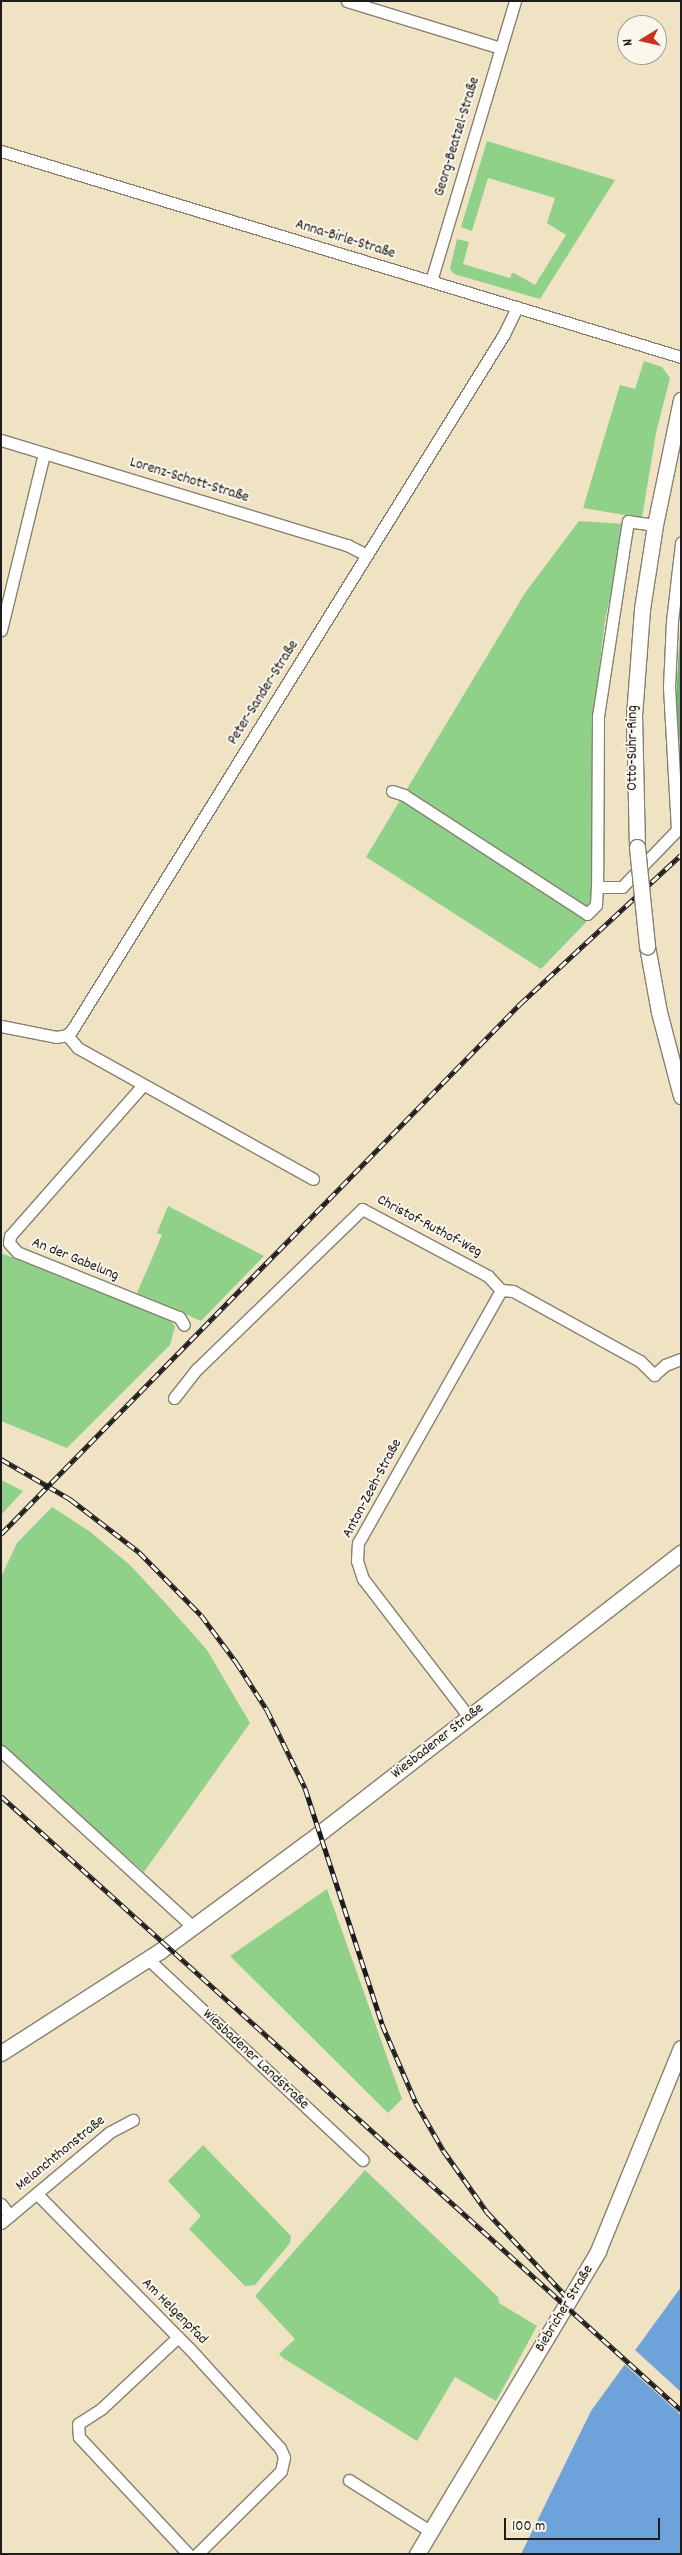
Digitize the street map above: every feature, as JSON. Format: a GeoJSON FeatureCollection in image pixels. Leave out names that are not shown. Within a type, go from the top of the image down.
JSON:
{"type":"FeatureCollection","features":[{"type":"Feature","properties":{"kind":"street"},"geometry":{"type":"LineString","coordinates":[[347,1],[501,48]]}},
{"type":"Feature","properties":{"kind":"street","name":"Georg-Beatzel-Straße"},"geometry":{"type":"LineString","coordinates":[[430,281],[515,1]]}},
{"type":"Feature","properties":{"kind":"street","name":"Anna-Birle-Straße"},"geometry":{"type":"LineString","coordinates":[[1,151],[681,357]]}},
{"type":"Feature","properties":{"kind":"street","name":"Peter-Sander-Straße"},"geometry":{"type":"LineString","coordinates":[[67,1035],[504,334],[517,307]]}},
{"type":"Feature","properties":{"kind":"street","name":"Otto-Suhr-Ring"},"geometry":{"type":"LineString","coordinates":[[681,400],[655,525],[636,675],[633,759],[636,847],[647,946],[659,1012],[681,1096]]}},
{"type":"Feature","properties":{"kind":"street","name":"Lorenz-Schott-Straße"},"geometry":{"type":"LineString","coordinates":[[1,440],[347,545],[367,555]]}},
{"type":"Feature","properties":{"kind":"street"},"geometry":{"type":"LineString","coordinates":[[1,630],[44,453]]}},
{"type":"Feature","properties":{"kind":"street"},"geometry":{"type":"LineString","coordinates":[[392,791],[404,795],[588,914],[596,905],[597,887],[598,717],[628,521],[655,525]]}},
{"type":"Feature","properties":{"kind":"street"},"geometry":{"type":"LineString","coordinates":[[597,887],[622,887],[677,830],[669,687],[672,621],[681,543]]}},
{"type":"Feature","properties":{"kind":"street"},"geometry":{"type":"LineString","coordinates":[[1,1026],[50,1037],[67,1035],[78,1048],[313,1180]]}},
{"type":"Feature","properties":{"kind":"street","name":"An der Gabelung"},"geometry":{"type":"LineString","coordinates":[[143,1086],[10,1236],[9,1243],[16,1252],[179,1317],[184,1325]]}},
{"type":"Feature","properties":{"kind":"street","name":"Christof-Ruthof-Weg"},"geometry":{"type":"LineString","coordinates":[[174,1398],[197,1369],[362,1209],[488,1276],[501,1290],[513,1291],[640,1361],[654,1375],[665,1365],[681,1359]]}},
{"type":"Feature","properties":{"kind":"street","name":"Anton-Zeeh-Straße"},"geometry":{"type":"LineString","coordinates":[[469,1717],[362,1579],[358,1543],[501,1290]]}},
{"type":"Feature","properties":{"kind":"street","name":"Wiesbadener Straße"},"geometry":{"type":"LineString","coordinates":[[154,1955],[469,1717],[681,1553]]}},
{"type":"Feature","properties":{"kind":"street"},"geometry":{"type":"LineString","coordinates":[[1,1751],[193,1927]]}},
{"type":"Feature","properties":{"kind":"street"},"geometry":{"type":"LineString","coordinates":[[1,2053],[154,1955]]}},
{"type":"Feature","properties":{"kind":"street","name":"Wiesbadener Landstraße"},"geometry":{"type":"LineString","coordinates":[[154,1955],[364,2160]]}},
{"type":"Feature","properties":{"kind":"street","name":"Biebricher Straße"},"geometry":{"type":"LineString","coordinates":[[417,2554],[598,2251],[681,2048]]}},
{"type":"Feature","properties":{"kind":"street","name":"Melanchthonstraße"},"geometry":{"type":"LineString","coordinates":[[1,2204],[6,2219],[110,2132],[133,2120]]}},
{"type":"Feature","properties":{"kind":"street","name":"Am Helgenpfad"},"geometry":{"type":"LineString","coordinates":[[37,2194],[178,2337],[276,2442],[284,2457],[275,2478],[197,2554]]}},
{"type":"Feature","properties":{"kind":"street"},"geometry":{"type":"LineString","coordinates":[[178,2337],[101,2408],[78,2424],[79,2437],[188,2554]]}},
{"type":"Feature","properties":{"kind":"street"},"geometry":{"type":"LineString","coordinates":[[349,2480],[430,2531]]}},
{"type":"Feature","properties":{"kind":"green space"},"geometry":{"type":"Polygon","coordinates":[[[487,141],[615,180],[540,299],[454,274],[450,269],[457,239],[469,242],[463,264],[510,278],[512,273],[516,274],[535,285],[566,235],[547,223],[555,198],[488,178],[472,231],[461,227],[487,141]]]}},
{"type":"Feature","properties":{"kind":"green space"},"geometry":{"type":"Polygon","coordinates":[[[644,361],[662,367],[670,378],[656,433],[642,518],[583,508],[620,385],[635,389],[644,361]]]}},
{"type":"Feature","properties":{"kind":"green space"},"geometry":{"type":"Polygon","coordinates":[[[579,521],[625,524],[605,621],[594,709],[591,794],[593,915],[541,969],[366,857],[525,593],[579,521]]]}},
{"type":"Feature","properties":{"kind":"green space"},"geometry":{"type":"Polygon","coordinates":[[[681,616],[681,760],[676,699],[681,616]]]}},
{"type":"Feature","properties":{"kind":"green space"},"geometry":{"type":"Polygon","coordinates":[[[168,1206],[264,1256],[201,1321],[137,1293],[162,1235],[157,1233],[168,1206]]]}},
{"type":"Feature","properties":{"kind":"green space"},"geometry":{"type":"Polygon","coordinates":[[[1,1253],[170,1319],[175,1327],[170,1345],[67,1448],[1,1421],[1,1253]]]}},
{"type":"Feature","properties":{"kind":"green space"},"geometry":{"type":"Polygon","coordinates":[[[1,1480],[23,1491],[1,1515],[1,1480]]]}},
{"type":"Feature","properties":{"kind":"green space"},"geometry":{"type":"Polygon","coordinates":[[[52,1507],[89,1531],[130,1565],[169,1607],[207,1650],[250,1723],[144,1872],[1,1745],[1,1577],[17,1543],[52,1507]]]}},
{"type":"Feature","properties":{"kind":"green space"},"geometry":{"type":"Polygon","coordinates":[[[327,1889],[402,2099],[388,2113],[230,1956],[327,1889]]]}},
{"type":"Feature","properties":{"kind":"green space"},"geometry":{"type":"Polygon","coordinates":[[[203,2145],[291,2236],[290,2243],[255,2285],[245,2286],[189,2229],[201,2216],[168,2181],[203,2145]]]}},
{"type":"Feature","properties":{"kind":"green space"},"geometry":{"type":"Polygon","coordinates":[[[365,2170],[498,2297],[499,2303],[537,2326],[496,2401],[455,2377],[417,2441],[283,2358],[279,2354],[295,2339],[255,2296],[365,2170]]]}},
{"type":"Feature","properties":{"kind":"water"},"geometry":{"type":"Polygon","coordinates":[[[681,2287],[681,2554],[521,2554],[591,2411],[681,2287]]]}},
{"type":"Feature","properties":{"kind":"pier"},"geometry":{"type":"Polygon","coordinates":[[[634,2349],[681,2392],[681,2415],[623,2363],[634,2349]]]}},
{"type":"Feature","properties":{"kind":"railway"},"geometry":{"type":"LineString","coordinates":[[1,1534],[520,1004],[681,855]]}},
{"type":"Feature","properties":{"kind":"railway"},"geometry":{"type":"LineString","coordinates":[[1,1459],[70,1499],[139,1552],[201,1615],[236,1662],[267,1710],[305,1788],[382,2024],[416,2103],[443,2150],[487,2212],[566,2296]]}},
{"type":"Feature","properties":{"kind":"railway"},"geometry":{"type":"LineString","coordinates":[[1,1796],[681,2410]]}}]}
